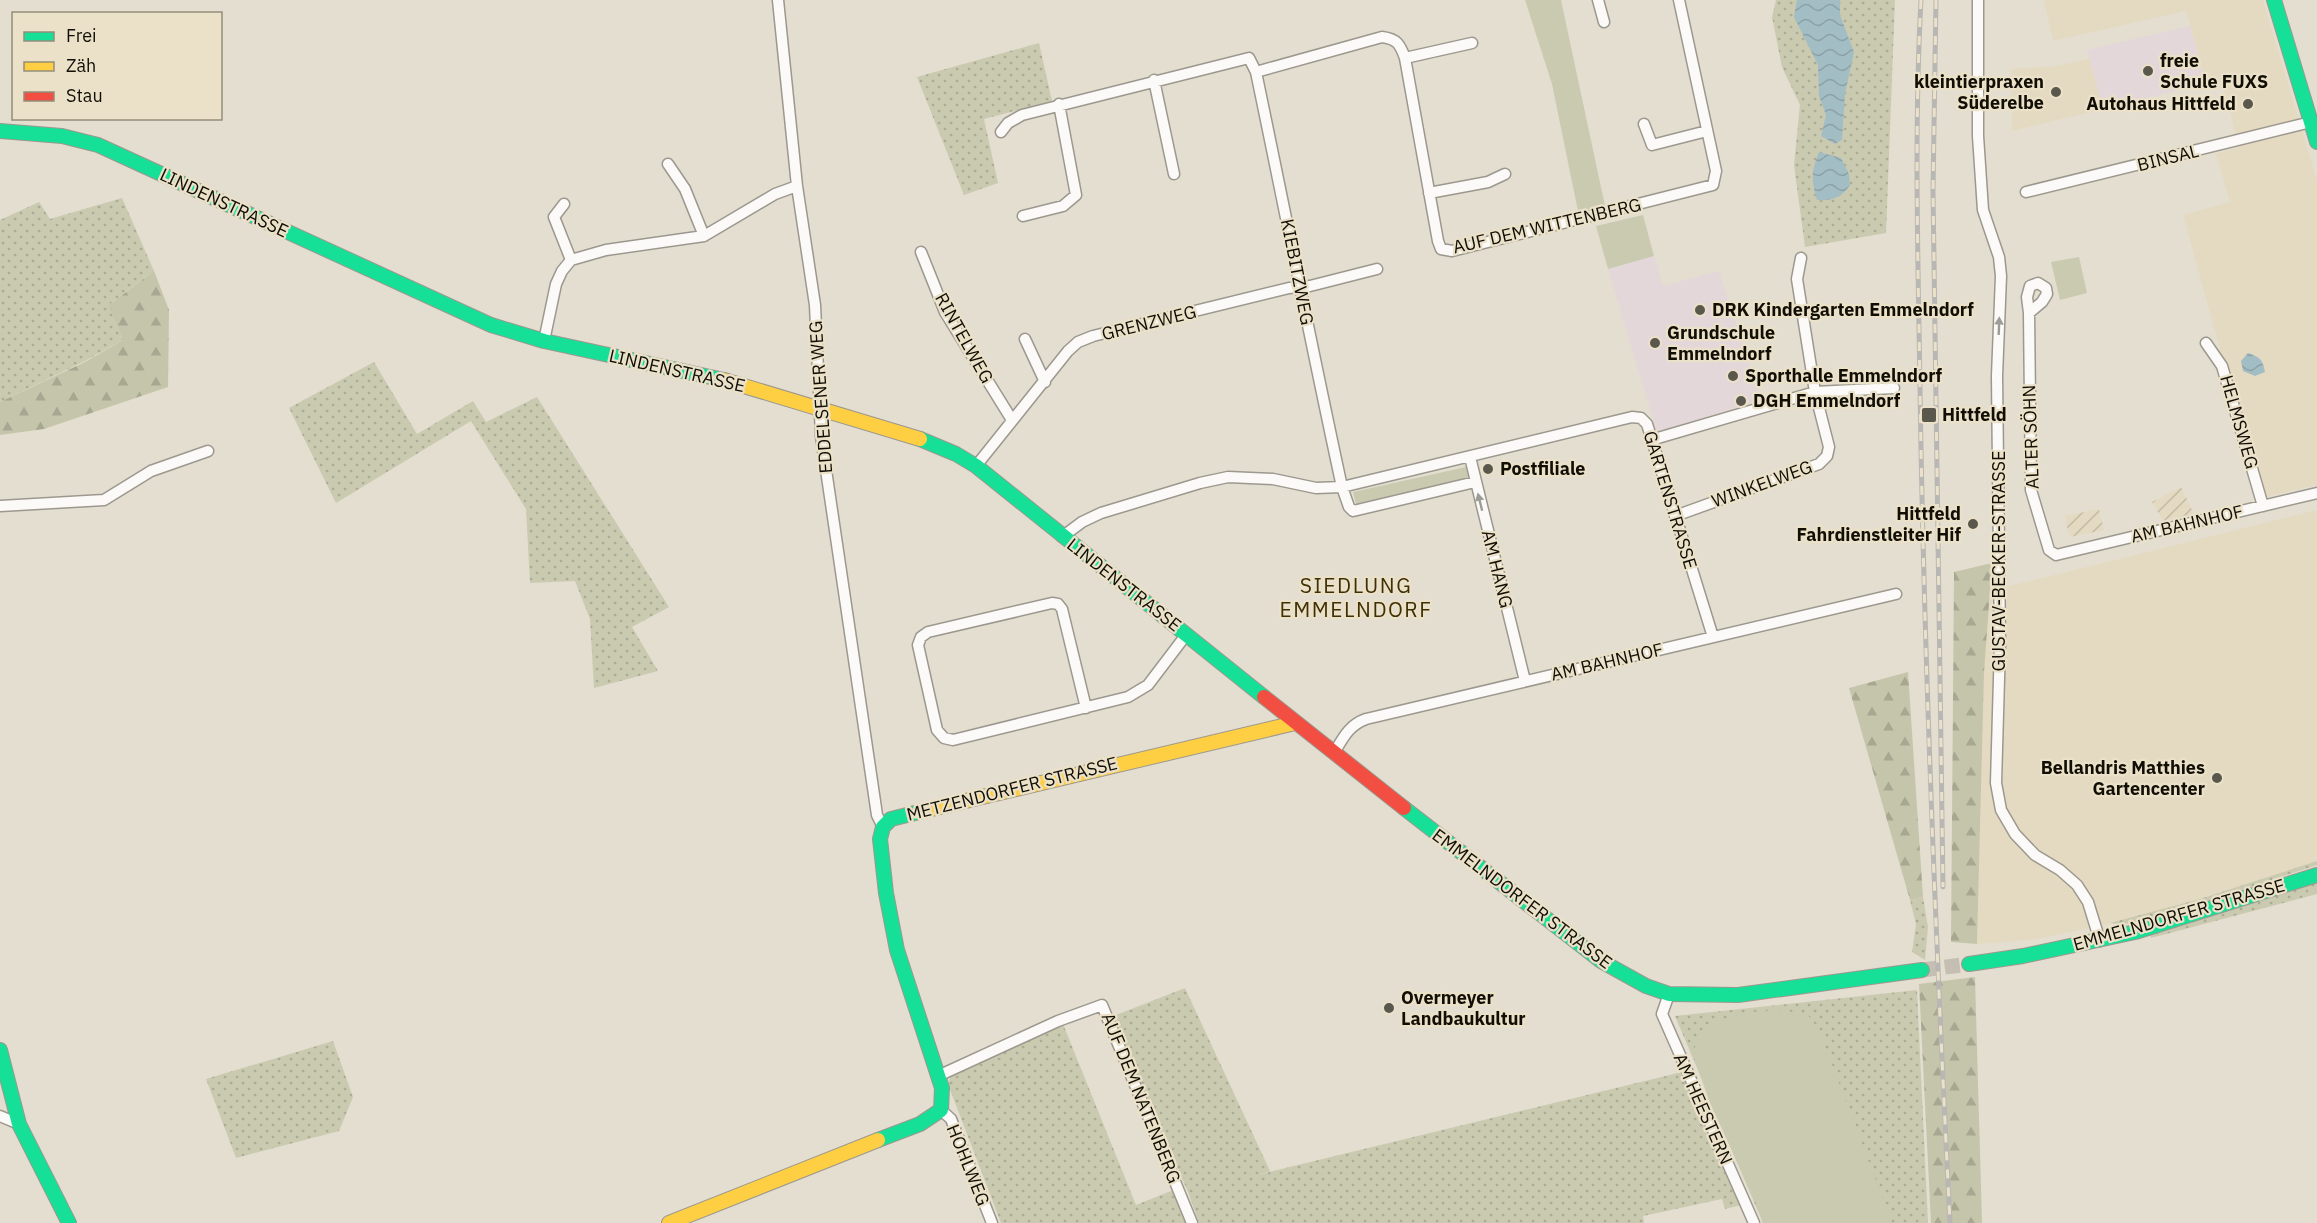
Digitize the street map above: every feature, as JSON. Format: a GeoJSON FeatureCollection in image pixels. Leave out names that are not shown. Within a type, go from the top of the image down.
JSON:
{"type":"FeatureCollection","features":[{"type":"Feature","properties":{"kind":"street","name":"EDDELSENER WEG"},"geometry":{"type":"LineString","coordinates":[[777,0],[797,186],[815,305],[818,408],[877,815],[883,827]]}},
{"type":"Feature","properties":{"kind":"street"},"geometry":{"type":"LineString","coordinates":[[1598,0],[1604,22]]}},
{"type":"Feature","properties":{"kind":"street","name":"AUF DEM WITTENBERG"},"geometry":{"type":"LineString","coordinates":[[1405,58],[1438,241],[1441,249],[1452,251],[1713,185],[1716,171],[1679,0]]}},
{"type":"Feature","properties":{"kind":"street","name":"GUSTAV-BECKER-STRASSE"},"geometry":{"type":"LineString","coordinates":[[1977,0],[1978,136],[1983,210],[1999,257],[2001,276],[1997,376],[2000,570],[1996,783],[2001,810],[2015,834],[2035,855],[2060,870],[2077,885],[2088,902],[2100,940]]}},
{"type":"Feature","properties":{"kind":"street"},"geometry":{"type":"LineString","coordinates":[[2274,0],[2317,142]]}},
{"type":"Feature","properties":{"kind":"street"},"geometry":{"type":"LineString","coordinates":[[1256,72],[1382,37],[1394,38],[1400,45],[1405,58],[1472,42]]}},
{"type":"Feature","properties":{"kind":"street","name":"KIEBITZWEG"},"geometry":{"type":"LineString","coordinates":[[1154,80],[1249,58],[1256,72],[1342,487]]}},
{"type":"Feature","properties":{"kind":"street"},"geometry":{"type":"LineString","coordinates":[[1001,132],[1008,123],[1022,115],[1154,80],[1174,174]]}},
{"type":"Feature","properties":{"kind":"street"},"geometry":{"type":"LineString","coordinates":[[1023,216],[1063,206],[1076,195],[1059,104]]}},
{"type":"Feature","properties":{"kind":"street","name":"BINSAL"},"geometry":{"type":"LineString","coordinates":[[2026,192],[2311,122]]}},
{"type":"Feature","properties":{"kind":"street"},"geometry":{"type":"LineString","coordinates":[[1644,124],[1652,145],[1707,131]]}},
{"type":"Feature","properties":{"kind":"street","name":"LINDENSTRASSE"},"geometry":{"type":"LineString","coordinates":[[0,131],[58,134],[78,138],[491,325],[543,341],[727,381],[934,444],[956,454],[976,466],[1062,537],[1119,579],[1295,723]]}},
{"type":"Feature","properties":{"kind":"street"},"geometry":{"type":"LineString","coordinates":[[668,164],[685,189],[704,236]]}},
{"type":"Feature","properties":{"kind":"street"},"geometry":{"type":"LineString","coordinates":[[1430,193],[1488,182],[1505,174]]}},
{"type":"Feature","properties":{"kind":"street"},"geometry":{"type":"LineString","coordinates":[[543,341],[556,284],[562,271],[571,260],[606,250],[704,236],[775,194],[797,186]]}},
{"type":"Feature","properties":{"kind":"street"},"geometry":{"type":"LineString","coordinates":[[564,204],[554,218],[571,260]]}},
{"type":"Feature","properties":{"kind":"street","name":"RINTELWEG"},"geometry":{"type":"LineString","coordinates":[[921,252],[945,312],[1012,420]]}},
{"type":"Feature","properties":{"kind":"street","name":"WINKELWEG"},"geometry":{"type":"LineString","coordinates":[[1675,516],[1819,464],[1827,456],[1829,447],[1815,392],[1797,279],[1801,258]]}},
{"type":"Feature","properties":{"kind":"street","name":"GRENZWEG"},"geometry":{"type":"LineString","coordinates":[[976,466],[1078,342],[1093,336],[1377,269]]}},
{"type":"Feature","properties":{"kind":"street","name":"ALTER SÖHN"},"geometry":{"type":"LineString","coordinates":[[2030,313],[2031,490],[2049,550],[2056,555]]}},
{"type":"Feature","properties":{"kind":"street"},"geometry":{"type":"LineString","coordinates":[[1025,339],[1045,382]]}},
{"type":"Feature","properties":{"kind":"street","name":"HELMSWEG"},"geometry":{"type":"LineString","coordinates":[[2206,343],[2222,366],[2263,506]]}},
{"type":"Feature","properties":{"kind":"street"},"geometry":{"type":"LineString","coordinates":[[1651,440],[1815,392],[1894,387]]}},
{"type":"Feature","properties":{"kind":"street","name":"GARTENSTRASSE"},"geometry":{"type":"LineString","coordinates":[[1062,537],[1082,522],[1101,513],[1200,483],[1228,477],[1273,479],[1316,488],[1342,487],[1632,417],[1641,418],[1647,424],[1713,637]]}},
{"type":"Feature","properties":{"kind":"street"},"geometry":{"type":"LineString","coordinates":[[0,506],[104,500],[151,471],[208,451]]}},
{"type":"Feature","properties":{"kind":"street","name":"AM HANG"},"geometry":{"type":"LineString","coordinates":[[1470,457],[1525,681]]}},
{"type":"Feature","properties":{"kind":"street"},"geometry":{"type":"LineString","coordinates":[[1342,487],[1349,507],[1353,511],[1475,482]]}},
{"type":"Feature","properties":{"kind":"street","name":"AM BAHNHOF"},"geometry":{"type":"LineString","coordinates":[[2056,555],[2317,493]]}},
{"type":"Feature","properties":{"kind":"street","name":"AM BAHNHOF"},"geometry":{"type":"LineString","coordinates":[[1334,753],[1347,731],[1357,722],[1365,719],[1896,594]]}},
{"type":"Feature","properties":{"kind":"street"},"geometry":{"type":"LineString","coordinates":[[1086,708],[1062,609],[1058,604],[1052,603],[951,626],[928,632],[921,637],[918,645],[937,730],[944,738],[953,740],[1128,698],[1148,685],[1186,634]]}},
{"type":"Feature","properties":{"kind":"street","name":"METZENDORFER STRASSE"},"geometry":{"type":"LineString","coordinates":[[941,1110],[943,1099],[938,1076],[892,929],[880,839],[883,827],[891,819],[901,816],[1295,723]]}},
{"type":"Feature","properties":{"kind":"street","name":"EMMELNDORFER STRASSE"},"geometry":{"type":"LineString","coordinates":[[1295,723],[1601,961],[1646,986],[1669,994],[1738,995],[1922,970]]}},
{"type":"Feature","properties":{"kind":"street","name":"EMMELNDORFER STRASSE"},"geometry":{"type":"LineString","coordinates":[[1969,964],[2135,932],[2317,875]]}},
{"type":"Feature","properties":{"kind":"street","name":"AM HEESTERN"},"geometry":{"type":"LineString","coordinates":[[1669,994],[1662,1014],[1754,1223]]}},
{"type":"Feature","properties":{"kind":"street","name":"AUF DEM NATENBERG"},"geometry":{"type":"LineString","coordinates":[[938,1076],[1058,1021],[1102,1005],[1192,1223]]}},
{"type":"Feature","properties":{"kind":"street"},"geometry":{"type":"LineString","coordinates":[[0,1050],[19,1124],[69,1223]]}},
{"type":"Feature","properties":{"kind":"street"},"geometry":{"type":"LineString","coordinates":[[669,1223],[920,1124],[941,1110]]}},
{"type":"Feature","properties":{"kind":"street","name":"HOHLWEG"},"geometry":{"type":"LineString","coordinates":[[941,1110],[951,1119],[992,1223]]}},
{"type":"Feature","properties":{"kind":"street"},"geometry":{"type":"LineString","coordinates":[[0,1116],[19,1124]]}},
{"type":"Feature","properties":{"kind":"shaded area"},"geometry":{"type":"Polygon","coordinates":[[[2044,0],[2263,0],[2317,180],[2317,485],[2261,498],[2183,215],[2230,202],[2216,154],[2239,147],[2222,81],[2206,83],[2186,11],[2053,41],[2044,0]]]}},
{"type":"Feature","properties":{"kind":"shaded area","name":"freie Schule FUXS"},"geometry":{"type":"Polygon","coordinates":[[[2190,26],[2205,83],[2103,109],[2087,50],[2190,26]]]}},
{"type":"Feature","properties":{"kind":"shaded area"},"geometry":{"type":"Polygon","coordinates":[[[2090,59],[2103,109],[2012,131],[2011,69],[2056,66],[2090,59]]]}},
{"type":"Feature","properties":{"kind":"shaded area","name":"Grundschule Emmelndorf"},"geometry":{"type":"Polygon","coordinates":[[[1654,256],[1663,286],[1719,271],[1761,400],[1657,432],[1608,269],[1654,256]]]}},
{"type":"Feature","properties":{"kind":"shaded area"},"geometry":{"type":"Polygon","coordinates":[[[2181,487],[2194,514],[2163,521],[2152,502],[2181,487]]]}},
{"type":"Feature","properties":{"kind":"shaded area"},"geometry":{"type":"Polygon","coordinates":[[[2099,509],[2104,530],[2069,537],[2065,516],[2099,509]]]}},
{"type":"Feature","properties":{"kind":"shaded area"},"geometry":{"type":"Polygon","coordinates":[[[2317,510],[2317,861],[2200,899],[2101,926],[2031,940],[1977,944],[1984,673],[1990,591],[2317,510]]]}},
{"type":"Feature","properties":{"kind":"green space"},"geometry":{"type":"Polygon","coordinates":[[[1525,0],[1561,0],[1605,206],[1578,211],[1552,84],[1525,0]]]}},
{"type":"Feature","properties":{"kind":"green space"},"geometry":{"type":"Polygon","coordinates":[[[1776,0],[1895,0],[1886,233],[1805,247],[1794,165],[1800,105],[1782,67],[1772,17],[1776,0]]]}},
{"type":"Feature","properties":{"kind":"green space"},"geometry":{"type":"Polygon","coordinates":[[[1039,43],[1052,101],[984,119],[998,183],[964,195],[917,77],[1039,43]]]}},
{"type":"Feature","properties":{"kind":"green space"},"geometry":{"type":"Polygon","coordinates":[[[122,198],[154,271],[110,304],[123,340],[0,402],[0,220],[39,202],[50,219],[122,198]]]}},
{"type":"Feature","properties":{"kind":"green space"},"geometry":{"type":"Polygon","coordinates":[[[1643,215],[1654,256],[1608,269],[1596,226],[1643,215]]]}},
{"type":"Feature","properties":{"kind":"green space"},"geometry":{"type":"Polygon","coordinates":[[[2079,257],[2087,293],[2060,300],[2051,262],[2079,257]]]}},
{"type":"Feature","properties":{"kind":"green space"},"geometry":{"type":"Polygon","coordinates":[[[154,271],[169,310],[168,387],[44,429],[0,435],[0,402],[85,362],[123,340],[109,305],[154,271]]]}},
{"type":"Feature","properties":{"kind":"green space"},"geometry":{"type":"Polygon","coordinates":[[[374,362],[417,434],[473,401],[486,422],[537,397],[669,607],[632,627],[658,671],[594,688],[590,619],[575,581],[530,583],[526,509],[471,421],[336,503],[289,408],[374,362]]]}},
{"type":"Feature","properties":{"kind":"green space"},"geometry":{"type":"Polygon","coordinates":[[[1466,467],[1469,478],[1356,504],[1353,492],[1466,467]]]}},
{"type":"Feature","properties":{"kind":"green space"},"geometry":{"type":"Polygon","coordinates":[[[1992,563],[1984,673],[1977,944],[1951,942],[1954,572],[1992,563]]]}},
{"type":"Feature","properties":{"kind":"green space"},"geometry":{"type":"Polygon","coordinates":[[[1908,672],[1923,897],[1910,900],[1849,688],[1908,672]]]}},
{"type":"Feature","properties":{"kind":"green space"},"geometry":{"type":"Polygon","coordinates":[[[2317,861],[2317,865],[2228,895],[2134,923],[2110,923],[2200,899],[2317,861]]]}},
{"type":"Feature","properties":{"kind":"green space"},"geometry":{"type":"Polygon","coordinates":[[[2317,881],[2317,894],[2151,938],[2150,934],[2317,881]]]}},
{"type":"Feature","properties":{"kind":"green space"},"geometry":{"type":"Polygon","coordinates":[[[1923,897],[1928,927],[1925,960],[1912,952],[1916,924],[1910,900],[1923,897]]]}},
{"type":"Feature","properties":{"kind":"green space"},"geometry":{"type":"Polygon","coordinates":[[[1975,977],[1982,1223],[1931,1223],[1919,984],[1975,977]]]}},
{"type":"Feature","properties":{"kind":"green space"},"geometry":{"type":"Polygon","coordinates":[[[1185,988],[1270,1171],[1261,1174],[1682,1072],[1741,1205],[1725,1209],[1722,1199],[1643,1216],[1644,1223],[1199,1223],[1188,1192],[1111,1017],[1185,988]]]}},
{"type":"Feature","properties":{"kind":"green space"},"geometry":{"type":"Polygon","coordinates":[[[1917,990],[1928,1223],[1763,1223],[1675,1016],[1917,990]]]}},
{"type":"Feature","properties":{"kind":"green space"},"geometry":{"type":"Polygon","coordinates":[[[1779,1010],[1807,1014],[1819,1030],[1892,1223],[1765,1223],[1710,1103],[1692,1052],[1709,1023],[1752,1012],[1779,1010]]]}},
{"type":"Feature","properties":{"kind":"green space"},"geometry":{"type":"Polygon","coordinates":[[[1063,1024],[1136,1205],[1176,1189],[1189,1223],[1001,1223],[949,1087],[949,1080],[955,1071],[1063,1024]]]}},
{"type":"Feature","properties":{"kind":"green space"},"geometry":{"type":"Polygon","coordinates":[[[333,1041],[353,1097],[339,1131],[236,1158],[206,1079],[333,1041]]]}},
{"type":"Feature","properties":{"kind":"water"},"geometry":{"type":"Polygon","coordinates":[[[1797,0],[1840,0],[1840,15],[1854,52],[1845,94],[1842,140],[1835,144],[1821,136],[1826,115],[1819,96],[1818,65],[1794,17],[1797,0]]]}},
{"type":"Feature","properties":{"kind":"water"},"geometry":{"type":"Polygon","coordinates":[[[1819,152],[1841,158],[1849,174],[1850,185],[1844,193],[1828,200],[1817,200],[1814,187],[1814,165],[1819,152]]]}},
{"type":"Feature","properties":{"kind":"water"},"geometry":{"type":"Polygon","coordinates":[[[2248,353],[2260,360],[2265,372],[2255,376],[2243,371],[2241,361],[2248,353]]]}},
{"type":"Feature","properties":{"kind":"tunnel"},"geometry":{"type":"LineString","coordinates":[[1922,970],[1969,964]]}},
{"type":"Feature","properties":{"kind":"railway"},"geometry":{"type":"LineString","coordinates":[[1921,0],[1917,194],[1924,596],[1950,1223]]}},
{"type":"Feature","properties":{"kind":"railway"},"geometry":{"type":"LineString","coordinates":[[1936,0],[1933,191],[1943,887]]}},
{"type":"Feature","properties":{"kind":"traffic: fast"},"geometry":{"type":"LineString","coordinates":[[2274,0],[2317,142]]}},
{"type":"Feature","properties":{"kind":"traffic: fast"},"geometry":{"type":"LineString","coordinates":[[0,131],[62,136],[98,145],[491,325],[544,341],[724,380]]}},
{"type":"Feature","properties":{"kind":"traffic: fast"},"geometry":{"type":"LineString","coordinates":[[920,439],[956,454],[976,466],[1264,697]]}},
{"type":"Feature","properties":{"kind":"traffic: fast"},"geometry":{"type":"LineString","coordinates":[[1404,808],[1601,961],[1646,986],[1669,994],[1738,995],[1922,970]]}},
{"type":"Feature","properties":{"kind":"traffic: fast"},"geometry":{"type":"LineString","coordinates":[[878,1140],[920,1124],[941,1110],[942,1088],[897,950],[886,893],[880,839],[883,827],[891,819],[919,812]]}},
{"type":"Feature","properties":{"kind":"traffic: fast"},"geometry":{"type":"LineString","coordinates":[[1969,964],[2023,956],[2135,932],[2317,875]]}},
{"type":"Feature","properties":{"kind":"traffic: fast"},"geometry":{"type":"LineString","coordinates":[[0,1050],[19,1124],[69,1223]]}},
{"type":"Feature","properties":{"kind":"traffic: slow"},"geometry":{"type":"LineString","coordinates":[[724,380],[920,439]]}},
{"type":"Feature","properties":{"kind":"traffic: slow"},"geometry":{"type":"LineString","coordinates":[[919,812],[1295,723]]}},
{"type":"Feature","properties":{"kind":"traffic: slow"},"geometry":{"type":"LineString","coordinates":[[669,1223],[878,1140]]}},
{"type":"Feature","properties":{"kind":"traffic: jam"},"geometry":{"type":"LineString","coordinates":[[1264,697],[1404,808]]}},
{"type":"Feature","properties":{"kind":"place","name":"freie Schule FUXS"},"geometry":{"type":"Point","coordinates":[2148,71]}},
{"type":"Feature","properties":{"kind":"place","name":"kleintierpraxen Süderelbe"},"geometry":{"type":"Point","coordinates":[2056,92]}},
{"type":"Feature","properties":{"kind":"place","name":"Autohaus Hittfeld"},"geometry":{"type":"Point","coordinates":[2248,104]}},
{"type":"Feature","properties":{"kind":"place","name":"DRK Kindergarten Emmelndorf"},"geometry":{"type":"Point","coordinates":[1700,310]}},
{"type":"Feature","properties":{"kind":"place","name":"Grundschule Emmelndorf"},"geometry":{"type":"Point","coordinates":[1655,343]}},
{"type":"Feature","properties":{"kind":"place","name":"Sporthalle Emmelndorf"},"geometry":{"type":"Point","coordinates":[1733,376]}},
{"type":"Feature","properties":{"kind":"place","name":"DGH Emmelndorf"},"geometry":{"type":"Point","coordinates":[1741,401]}},
{"type":"Feature","properties":{"kind":"place","name":"Hittfeld"},"geometry":{"type":"Point","coordinates":[1929,415]}},
{"type":"Feature","properties":{"kind":"place","name":"Postfiliale"},"geometry":{"type":"Point","coordinates":[1488,469]}},
{"type":"Feature","properties":{"kind":"place","name":"Hittfeld Fahrdienstleiter Hif"},"geometry":{"type":"Point","coordinates":[1973,524]}},
{"type":"Feature","properties":{"kind":"place","name":"Bellandris Matthies Gartencenter"},"geometry":{"type":"Point","coordinates":[2217,778]}},
{"type":"Feature","properties":{"kind":"place","name":"Overmeyer Landbaukultur"},"geometry":{"type":"Point","coordinates":[1389,1008]}},
{"type":"Feature","properties":{"kind":"district","name":"SIEDLUNG EMMELNDORF"},"geometry":{"type":"Point","coordinates":[1356,598]}}]}
